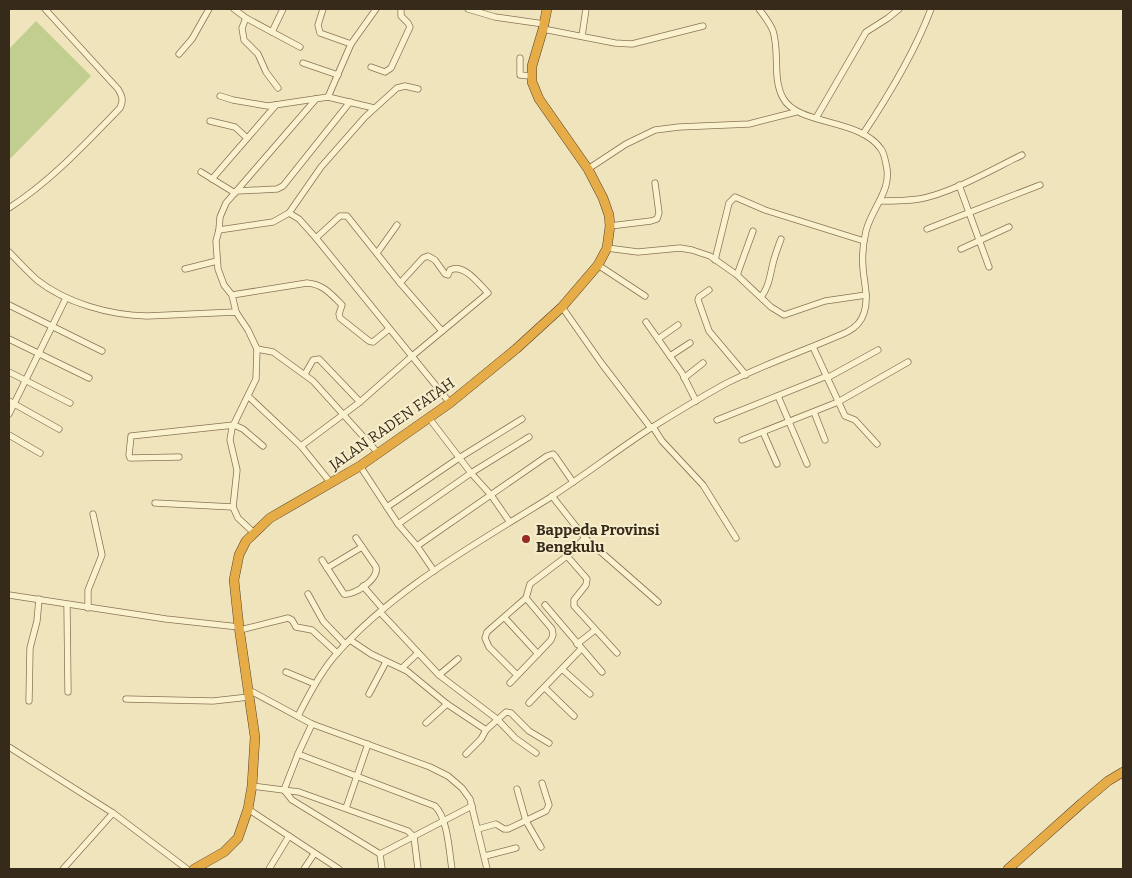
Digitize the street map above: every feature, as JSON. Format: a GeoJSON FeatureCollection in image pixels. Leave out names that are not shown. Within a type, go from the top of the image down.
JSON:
{"type":"FeatureCollection","features":[{"type":"Feature","properties":{"kind":"highway","name":"JALAN RADEN FATAH"},"geometry":{"type":"LineString","coordinates":[[193,869],[216,857],[234,843],[241,833],[252,786],[254,737],[239,628],[234,573],[241,548],[253,532],[275,514],[360,466],[450,403],[516,349],[562,307],[598,265],[607,248],[610,226],[609,215],[603,198],[588,169],[539,99],[532,76],[534,60],[547,9]]}},
{"type":"Feature","properties":{"kind":"highway"},"geometry":{"type":"LineString","coordinates":[[1008,869],[1108,781],[1123,772]]}},
{"type":"Feature","properties":{"kind":"street"},"geometry":{"type":"LineString","coordinates":[[9,208],[23,199],[70,159],[123,104],[118,89],[45,9]]}},
{"type":"Feature","properties":{"kind":"street"},"geometry":{"type":"LineString","coordinates":[[179,54],[192,39],[209,9]]}},
{"type":"Feature","properties":{"kind":"street"},"geometry":{"type":"LineString","coordinates":[[234,9],[246,18],[300,47]]}},
{"type":"Feature","properties":{"kind":"street"},"geometry":{"type":"LineString","coordinates":[[272,32],[283,9]]}},
{"type":"Feature","properties":{"kind":"street"},"geometry":{"type":"LineString","coordinates":[[324,9],[318,24],[320,33],[351,44]]}},
{"type":"Feature","properties":{"kind":"street"},"geometry":{"type":"LineString","coordinates":[[328,97],[351,44],[376,9]]}},
{"type":"Feature","properties":{"kind":"street"},"geometry":{"type":"LineString","coordinates":[[371,67],[385,72],[391,68],[410,27],[401,16],[401,9]]}},
{"type":"Feature","properties":{"kind":"street"},"geometry":{"type":"LineString","coordinates":[[468,9],[495,17],[615,43],[636,44],[703,26]]}},
{"type":"Feature","properties":{"kind":"street"},"geometry":{"type":"LineString","coordinates":[[582,36],[586,9]]}},
{"type":"Feature","properties":{"kind":"street"},"geometry":{"type":"LineString","coordinates":[[298,716],[316,684],[337,653],[347,642],[381,610],[434,571],[696,401],[746,375],[847,332],[859,324],[864,313],[866,295],[863,269],[864,242],[871,216],[880,201],[887,183],[887,166],[881,149],[873,140],[851,128],[796,112],[783,99],[780,90],[772,30],[759,9]]}},
{"type":"Feature","properties":{"kind":"street"},"geometry":{"type":"LineString","coordinates":[[816,118],[866,32],[899,9]]}},
{"type":"Feature","properties":{"kind":"street"},"geometry":{"type":"LineString","coordinates":[[863,134],[895,85],[920,37],[931,9]]}},
{"type":"Feature","properties":{"kind":"street"},"geometry":{"type":"LineString","coordinates":[[246,18],[242,28],[244,40],[258,54],[266,72],[278,88]]}},
{"type":"Feature","properties":{"kind":"street"},"geometry":{"type":"LineString","coordinates":[[520,58],[520,74],[532,76]]}},
{"type":"Feature","properties":{"kind":"street"},"geometry":{"type":"LineString","coordinates":[[303,63],[338,75]]}},
{"type":"Feature","properties":{"kind":"street"},"geometry":{"type":"LineString","coordinates":[[219,230],[273,222],[289,213],[321,168],[374,108],[398,88],[405,86],[418,89]]}},
{"type":"Feature","properties":{"kind":"street"},"geometry":{"type":"LineString","coordinates":[[220,96],[256,105],[276,105],[328,97],[374,108]]}},
{"type":"Feature","properties":{"kind":"street"},"geometry":{"type":"LineString","coordinates":[[253,532],[238,518],[233,507],[238,477],[237,465],[230,440],[234,425],[257,372],[257,349],[248,330],[236,312],[232,296],[220,277],[216,241],[223,207],[316,99]]}},
{"type":"Feature","properties":{"kind":"street"},"geometry":{"type":"LineString","coordinates":[[201,172],[236,192],[277,189],[283,186],[350,102]]}},
{"type":"Feature","properties":{"kind":"street"},"geometry":{"type":"LineString","coordinates":[[212,179],[276,105]]}},
{"type":"Feature","properties":{"kind":"street"},"geometry":{"type":"LineString","coordinates":[[588,169],[626,144],[655,130],[749,124],[796,112]]}},
{"type":"Feature","properties":{"kind":"street"},"geometry":{"type":"LineString","coordinates":[[210,121],[235,127],[247,138]]}},
{"type":"Feature","properties":{"kind":"street"},"geometry":{"type":"LineString","coordinates":[[880,201],[919,199],[960,185],[1022,155]]}},
{"type":"Feature","properties":{"kind":"street"},"geometry":{"type":"LineString","coordinates":[[610,226],[657,219],[655,183]]}},
{"type":"Feature","properties":{"kind":"street"},"geometry":{"type":"LineString","coordinates":[[960,185],[989,267]]}},
{"type":"Feature","properties":{"kind":"street"},"geometry":{"type":"LineString","coordinates":[[927,229],[1040,185]]}},
{"type":"Feature","properties":{"kind":"street"},"geometry":{"type":"LineString","coordinates":[[715,260],[729,202],[735,197],[765,210],[864,242]]}},
{"type":"Feature","properties":{"kind":"street"},"geometry":{"type":"LineString","coordinates":[[289,213],[299,219],[316,238],[450,403]]}},
{"type":"Feature","properties":{"kind":"street"},"geometry":{"type":"LineString","coordinates":[[316,238],[340,216],[347,216],[400,283],[442,331]]}},
{"type":"Feature","properties":{"kind":"street"},"geometry":{"type":"LineString","coordinates":[[377,253],[397,225]]}},
{"type":"Feature","properties":{"kind":"street"},"geometry":{"type":"LineString","coordinates":[[961,248],[1009,227]]}},
{"type":"Feature","properties":{"kind":"street"},"geometry":{"type":"LineString","coordinates":[[737,274],[753,231]]}},
{"type":"Feature","properties":{"kind":"street"},"geometry":{"type":"LineString","coordinates":[[761,297],[765,292],[781,239]]}},
{"type":"Feature","properties":{"kind":"street"},"geometry":{"type":"LineString","coordinates":[[607,248],[638,252],[686,248],[715,260],[737,274],[761,297],[784,315],[825,301],[866,295]]}},
{"type":"Feature","properties":{"kind":"street"},"geometry":{"type":"LineString","coordinates":[[9,252],[36,279],[66,298],[110,312],[134,316],[236,312]]}},
{"type":"Feature","properties":{"kind":"street"},"geometry":{"type":"LineString","coordinates":[[301,446],[360,402],[411,356],[488,293],[469,274],[461,269],[454,267],[448,275],[445,274],[435,260],[428,256],[400,283]]}},
{"type":"Feature","properties":{"kind":"street"},"geometry":{"type":"LineString","coordinates":[[185,269],[217,261]]}},
{"type":"Feature","properties":{"kind":"street"},"geometry":{"type":"LineString","coordinates":[[598,265],[645,296]]}},
{"type":"Feature","properties":{"kind":"street"},"geometry":{"type":"LineString","coordinates":[[232,296],[307,283],[318,284],[324,287],[342,305],[339,314],[340,318],[369,341],[373,342],[389,329]]}},
{"type":"Feature","properties":{"kind":"street"},"geometry":{"type":"LineString","coordinates":[[709,290],[701,295],[698,300],[705,323],[746,375]]}},
{"type":"Feature","properties":{"kind":"street"},"geometry":{"type":"LineString","coordinates":[[9,414],[12,403],[66,298]]}},
{"type":"Feature","properties":{"kind":"street"},"geometry":{"type":"LineString","coordinates":[[9,306],[102,351]]}},
{"type":"Feature","properties":{"kind":"street"},"geometry":{"type":"LineString","coordinates":[[562,307],[602,364],[662,441],[703,485],[736,538]]}},
{"type":"Feature","properties":{"kind":"street"},"geometry":{"type":"LineString","coordinates":[[646,322],[684,378],[696,401]]}},
{"type":"Feature","properties":{"kind":"street"},"geometry":{"type":"LineString","coordinates":[[658,339],[678,325]]}},
{"type":"Feature","properties":{"kind":"street"},"geometry":{"type":"LineString","coordinates":[[9,339],[89,378]]}},
{"type":"Feature","properties":{"kind":"street"},"geometry":{"type":"LineString","coordinates":[[670,356],[690,343]]}},
{"type":"Feature","properties":{"kind":"street"},"geometry":{"type":"LineString","coordinates":[[813,347],[844,416],[855,420],[877,444]]}},
{"type":"Feature","properties":{"kind":"street"},"geometry":{"type":"LineString","coordinates":[[257,349],[273,352],[305,374],[328,395],[378,453]]}},
{"type":"Feature","properties":{"kind":"street"},"geometry":{"type":"LineString","coordinates":[[717,420],[827,377],[878,350]]}},
{"type":"Feature","properties":{"kind":"street"},"geometry":{"type":"LineString","coordinates":[[305,374],[313,360],[319,359],[360,402]]}},
{"type":"Feature","properties":{"kind":"street"},"geometry":{"type":"LineString","coordinates":[[742,440],[838,402],[908,362]]}},
{"type":"Feature","properties":{"kind":"street"},"geometry":{"type":"LineString","coordinates":[[684,378],[703,363]]}},
{"type":"Feature","properties":{"kind":"street"},"geometry":{"type":"LineString","coordinates":[[9,372],[70,403]]}},
{"type":"Feature","properties":{"kind":"street"},"geometry":{"type":"LineString","coordinates":[[248,396],[301,446],[331,483]]}},
{"type":"Feature","properties":{"kind":"street"},"geometry":{"type":"LineString","coordinates":[[778,396],[807,464]]}},
{"type":"Feature","properties":{"kind":"street"},"geometry":{"type":"LineString","coordinates":[[12,403],[60,428]]}},
{"type":"Feature","properties":{"kind":"street"},"geometry":{"type":"LineString","coordinates":[[814,412],[825,440]]}},
{"type":"Feature","properties":{"kind":"street"},"geometry":{"type":"LineString","coordinates":[[429,418],[510,521]]}},
{"type":"Feature","properties":{"kind":"street"},"geometry":{"type":"LineString","coordinates":[[387,506],[522,419]]}},
{"type":"Feature","properties":{"kind":"street"},"geometry":{"type":"LineString","coordinates":[[179,456],[130,458],[131,436],[234,425],[243,429],[263,446]]}},
{"type":"Feature","properties":{"kind":"street"},"geometry":{"type":"LineString","coordinates":[[763,432],[777,464]]}},
{"type":"Feature","properties":{"kind":"street"},"geometry":{"type":"LineString","coordinates":[[9,435],[40,453]]}},
{"type":"Feature","properties":{"kind":"street"},"geometry":{"type":"LineString","coordinates":[[398,524],[471,473],[529,437]]}},
{"type":"Feature","properties":{"kind":"street"},"geometry":{"type":"LineString","coordinates":[[417,546],[550,455],[555,456],[573,482]]}},
{"type":"Feature","properties":{"kind":"street"},"geometry":{"type":"LineString","coordinates":[[360,466],[398,524],[417,546],[434,571]]}},
{"type":"Feature","properties":{"kind":"street"},"geometry":{"type":"LineString","coordinates":[[552,496],[585,538],[658,602]]}},
{"type":"Feature","properties":{"kind":"street"},"geometry":{"type":"LineString","coordinates":[[155,503],[233,507]]}},
{"type":"Feature","properties":{"kind":"street"},"geometry":{"type":"LineString","coordinates":[[88,608],[88,590],[102,555],[93,514]]}},
{"type":"Feature","properties":{"kind":"street"},"geometry":{"type":"LineString","coordinates":[[322,560],[344,594],[351,594],[376,575],[377,572],[356,538]]}},
{"type":"Feature","properties":{"kind":"street"},"geometry":{"type":"LineString","coordinates":[[518,675],[485,640],[487,632],[526,598],[530,584],[567,556],[585,538]]}},
{"type":"Feature","properties":{"kind":"street"},"geometry":{"type":"LineString","coordinates":[[327,568],[362,547]]}},
{"type":"Feature","properties":{"kind":"street"},"geometry":{"type":"LineString","coordinates":[[567,556],[587,579],[586,585],[575,598],[573,604],[617,653]]}},
{"type":"Feature","properties":{"kind":"street"},"geometry":{"type":"LineString","coordinates":[[363,586],[381,610],[439,675],[497,719],[516,738],[536,753]]}},
{"type":"Feature","properties":{"kind":"street"},"geometry":{"type":"LineString","coordinates":[[308,594],[323,622],[347,642],[412,674],[447,704],[486,730]]}},
{"type":"Feature","properties":{"kind":"street"},"geometry":{"type":"LineString","coordinates":[[9,595],[67,605],[239,628],[288,618],[292,620],[296,627],[314,632],[337,653]]}},
{"type":"Feature","properties":{"kind":"street"},"geometry":{"type":"LineString","coordinates":[[510,683],[551,640],[553,632],[526,598]]}},
{"type":"Feature","properties":{"kind":"street"},"geometry":{"type":"LineString","coordinates":[[29,702],[30,648],[37,621],[39,599]]}},
{"type":"Feature","properties":{"kind":"street"},"geometry":{"type":"LineString","coordinates":[[67,605],[68,692]]}},
{"type":"Feature","properties":{"kind":"street"},"geometry":{"type":"LineString","coordinates":[[545,605],[602,672]]}},
{"type":"Feature","properties":{"kind":"street"},"geometry":{"type":"LineString","coordinates":[[505,618],[538,654]]}},
{"type":"Feature","properties":{"kind":"street"},"geometry":{"type":"LineString","coordinates":[[577,644],[595,630]]}},
{"type":"Feature","properties":{"kind":"street"},"geometry":{"type":"LineString","coordinates":[[529,703],[581,649]]}},
{"type":"Feature","properties":{"kind":"street"},"geometry":{"type":"LineString","coordinates":[[402,668],[418,653]]}},
{"type":"Feature","properties":{"kind":"street"},"geometry":{"type":"LineString","coordinates":[[439,675],[458,659]]}},
{"type":"Feature","properties":{"kind":"street"},"geometry":{"type":"LineString","coordinates":[[369,694],[386,662]]}},
{"type":"Feature","properties":{"kind":"street"},"geometry":{"type":"LineString","coordinates":[[562,669],[590,694]]}},
{"type":"Feature","properties":{"kind":"street"},"geometry":{"type":"LineString","coordinates":[[286,672],[316,684]]}},
{"type":"Feature","properties":{"kind":"street"},"geometry":{"type":"LineString","coordinates":[[545,688],[574,716]]}},
{"type":"Feature","properties":{"kind":"street"},"geometry":{"type":"LineString","coordinates":[[126,698],[213,701],[249,694],[312,724],[440,771],[462,788],[470,799],[487,869]]}},
{"type":"Feature","properties":{"kind":"street"},"geometry":{"type":"LineString","coordinates":[[426,723],[447,704]]}},
{"type":"Feature","properties":{"kind":"street"},"geometry":{"type":"LineString","coordinates":[[466,754],[497,719],[508,712],[529,731],[549,743]]}},
{"type":"Feature","properties":{"kind":"street"},"geometry":{"type":"LineString","coordinates":[[284,790],[312,724]]}},
{"type":"Feature","properties":{"kind":"street"},"geometry":{"type":"LineString","coordinates":[[346,808],[368,744]]}},
{"type":"Feature","properties":{"kind":"street"},"geometry":{"type":"LineString","coordinates":[[9,747],[113,813],[193,869]]}},
{"type":"Feature","properties":{"kind":"street"},"geometry":{"type":"LineString","coordinates":[[298,754],[432,804],[440,812],[444,821],[452,869]]}},
{"type":"Feature","properties":{"kind":"street"},"geometry":{"type":"LineString","coordinates":[[478,829],[496,824],[504,829],[508,829],[548,810],[542,783]]}},
{"type":"Feature","properties":{"kind":"street"},"geometry":{"type":"LineString","coordinates":[[252,786],[299,792],[403,829],[414,837],[418,869]]}},
{"type":"Feature","properties":{"kind":"street"},"geometry":{"type":"LineString","coordinates":[[517,789],[526,821],[541,847]]}},
{"type":"Feature","properties":{"kind":"street"},"geometry":{"type":"LineString","coordinates":[[284,790],[292,800],[380,854]]}},
{"type":"Feature","properties":{"kind":"street"},"geometry":{"type":"LineString","coordinates":[[380,854],[472,806]]}},
{"type":"Feature","properties":{"kind":"street"},"geometry":{"type":"LineString","coordinates":[[248,809],[339,869]]}},
{"type":"Feature","properties":{"kind":"street"},"geometry":{"type":"LineString","coordinates":[[63,869],[113,813]]}},
{"type":"Feature","properties":{"kind":"street"},"geometry":{"type":"LineString","coordinates":[[269,869],[289,836]]}},
{"type":"Feature","properties":{"kind":"street"},"geometry":{"type":"LineString","coordinates":[[485,856],[516,848]]}},
{"type":"Feature","properties":{"kind":"street"},"geometry":{"type":"LineString","coordinates":[[304,869],[314,854]]}},
{"type":"Feature","properties":{"kind":"street"},"geometry":{"type":"LineString","coordinates":[[380,854],[382,869]]}},
{"type":"Feature","properties":{"kind":"green space"},"geometry":{"type":"Polygon","coordinates":[[[36,21],[91,76],[9,160],[9,49],[36,21]]]}},
{"type":"Feature","properties":{"kind":"place","name":"Bappeda Provinsi Bengkulu"},"geometry":{"type":"Point","coordinates":[526,539]}}]}
